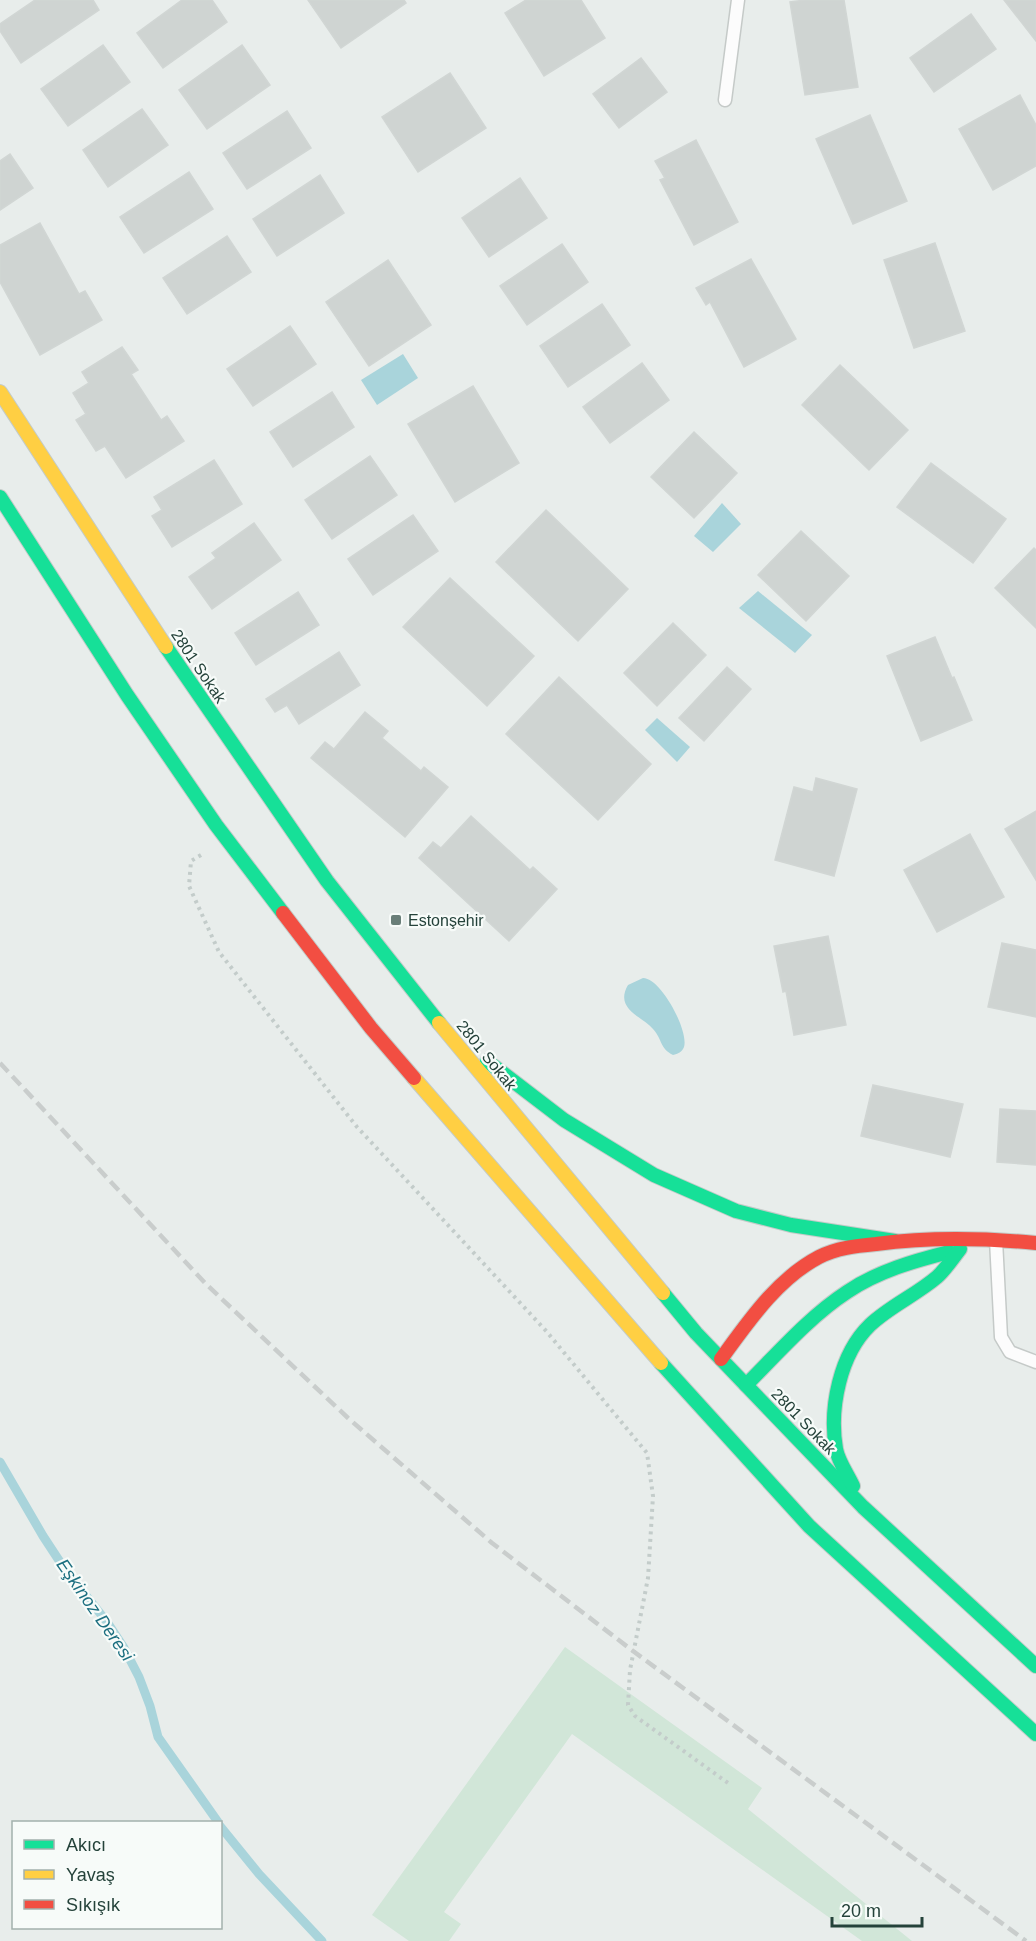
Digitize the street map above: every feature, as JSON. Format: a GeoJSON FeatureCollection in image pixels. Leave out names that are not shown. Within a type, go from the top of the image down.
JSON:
{"type":"FeatureCollection","features":[{"type":"Feature","properties":{"kind":"main road","name":"2801 Sokak"},"geometry":{"type":"LineString","coordinates":[[0,392],[150,624],[327,880],[410,988],[604,1225],[696,1333],[863,1507],[1036,1666]]}},
{"type":"Feature","properties":{"kind":"main road"},"geometry":{"type":"LineString","coordinates":[[0,497],[127,695],[216,825],[371,1028],[640,1340],[809,1526],[1036,1734]]}},
{"type":"Feature","properties":{"kind":"main road"},"geometry":{"type":"LineString","coordinates":[[444,1027],[564,1120],[654,1175],[736,1211],[791,1225],[896,1241]]}},
{"type":"Feature","properties":{"kind":"main road"},"geometry":{"type":"LineString","coordinates":[[371,1028],[438,1085]]}},
{"type":"Feature","properties":{"kind":"main road"},"geometry":{"type":"LineString","coordinates":[[996,1239],[913,1261],[863,1282],[835,1300],[746,1385],[717,1376],[721,1359],[754,1314],[785,1282],[809,1264],[836,1249],[896,1241],[996,1239],[1036,1243]]}},
{"type":"Feature","properties":{"kind":"main road"},"geometry":{"type":"LineString","coordinates":[[863,1507],[836,1450],[835,1409],[839,1380],[848,1353],[869,1326],[899,1302],[937,1277],[960,1249]]}},
{"type":"Feature","properties":{"kind":"main road"},"geometry":{"type":"LineString","coordinates":[[711,1401],[717,1425]]}},
{"type":"Feature","properties":{"kind":"lane"},"geometry":{"type":"LineString","coordinates":[[725,100],[738,0]]}},
{"type":"Feature","properties":{"kind":"lane"},"geometry":{"type":"LineString","coordinates":[[996,1239],[1001,1337],[1010,1352],[1036,1362]]}},
{"type":"Feature","properties":{"kind":"path"},"geometry":{"type":"LineString","coordinates":[[208,851],[191,861],[189,886],[219,952],[357,1127],[547,1332],[647,1453],[653,1496],[648,1578],[630,1670],[628,1705],[635,1716],[728,1783]]}},
{"type":"Feature","properties":{"kind":"green space"},"geometry":{"type":"Polygon","coordinates":[[[565,1647],[762,1788],[748,1809],[912,1941],[862,1941],[572,1734],[444,1912],[461,1924],[449,1941],[409,1941],[372,1915],[565,1647]]]}},
{"type":"Feature","properties":{"kind":"water"},"geometry":{"type":"Polygon","coordinates":[[[403,354],[418,378],[377,405],[361,380],[403,354]]]}},
{"type":"Feature","properties":{"kind":"water"},"geometry":{"type":"Polygon","coordinates":[[[722,503],[741,524],[713,552],[694,536],[722,503]]]}},
{"type":"Feature","properties":{"kind":"water"},"geometry":{"type":"Polygon","coordinates":[[[758,591],[812,635],[795,653],[739,608],[758,591]]]}},
{"type":"Feature","properties":{"kind":"water"},"geometry":{"type":"Polygon","coordinates":[[[657,718],[690,747],[677,762],[645,730],[657,718]]]}},
{"type":"Feature","properties":{"kind":"water"},"geometry":{"type":"Polygon","coordinates":[[[643,978],[650,980],[658,987],[678,1018],[684,1047],[678,1053],[673,1055],[665,1050],[653,1029],[631,1011],[624,1000],[628,985],[643,978]]]}},
{"type":"Feature","properties":{"kind":"building"},"geometry":{"type":"Polygon","coordinates":[[[35,0],[93,0],[99,10],[21,63],[0,31],[0,24],[35,0]]]}},
{"type":"Feature","properties":{"kind":"building"},"geometry":{"type":"Polygon","coordinates":[[[182,0],[212,0],[227,22],[163,68],[137,33],[182,0]]]}},
{"type":"Feature","properties":{"kind":"building"},"geometry":{"type":"Polygon","coordinates":[[[308,0],[404,0],[406,3],[341,48],[308,0]]]}},
{"type":"Feature","properties":{"kind":"building"},"geometry":{"type":"Polygon","coordinates":[[[526,0],[581,0],[605,38],[544,76],[505,13],[526,0]]]}},
{"type":"Feature","properties":{"kind":"building"},"geometry":{"type":"Polygon","coordinates":[[[844,0],[858,87],[805,95],[790,2],[844,0]]]}},
{"type":"Feature","properties":{"kind":"building"},"geometry":{"type":"Polygon","coordinates":[[[1004,0],[1036,0],[1036,41],[1004,0]]]}},
{"type":"Feature","properties":{"kind":"building"},"geometry":{"type":"Polygon","coordinates":[[[971,14],[996,49],[934,92],[910,58],[971,14]]]}},
{"type":"Feature","properties":{"kind":"building"},"geometry":{"type":"Polygon","coordinates":[[[103,45],[130,82],[68,126],[41,89],[103,45]]]}},
{"type":"Feature","properties":{"kind":"building"},"geometry":{"type":"Polygon","coordinates":[[[242,45],[270,85],[207,129],[179,90],[242,45]]]}},
{"type":"Feature","properties":{"kind":"building"},"geometry":{"type":"Polygon","coordinates":[[[641,58],[667,92],[619,128],[593,94],[641,58]]]}},
{"type":"Feature","properties":{"kind":"building"},"geometry":{"type":"Polygon","coordinates":[[[450,73],[486,128],[418,172],[382,117],[450,73]]]}},
{"type":"Feature","properties":{"kind":"building"},"geometry":{"type":"Polygon","coordinates":[[[1020,95],[1036,125],[1036,166],[993,190],[959,129],[1020,95]]]}},
{"type":"Feature","properties":{"kind":"building"},"geometry":{"type":"Polygon","coordinates":[[[142,109],[168,145],[108,187],[83,150],[142,109]]]}},
{"type":"Feature","properties":{"kind":"building"},"geometry":{"type":"Polygon","coordinates":[[[287,111],[311,148],[247,189],[223,153],[287,111]]]}},
{"type":"Feature","properties":{"kind":"building"},"geometry":{"type":"Polygon","coordinates":[[[870,115],[907,201],[853,224],[816,139],[870,115]]]}},
{"type":"Feature","properties":{"kind":"building"},"geometry":{"type":"Polygon","coordinates":[[[696,140],[738,222],[694,245],[660,180],[665,178],[655,161],[696,140]]]}},
{"type":"Feature","properties":{"kind":"building"},"geometry":{"type":"Polygon","coordinates":[[[10,154],[33,188],[0,210],[0,161],[10,154]]]}},
{"type":"Feature","properties":{"kind":"building"},"geometry":{"type":"Polygon","coordinates":[[[189,172],[213,209],[144,253],[120,217],[189,172]]]}},
{"type":"Feature","properties":{"kind":"building"},"geometry":{"type":"Polygon","coordinates":[[[320,175],[344,213],[277,256],[253,219],[320,175]]]}},
{"type":"Feature","properties":{"kind":"building"},"geometry":{"type":"Polygon","coordinates":[[[520,178],[547,218],[489,257],[462,218],[520,178]]]}},
{"type":"Feature","properties":{"kind":"building"},"geometry":{"type":"Polygon","coordinates":[[[40,223],[79,294],[85,291],[102,320],[40,355],[0,282],[0,245],[40,223]]]}},
{"type":"Feature","properties":{"kind":"building"},"geometry":{"type":"Polygon","coordinates":[[[227,236],[251,272],[187,314],[163,278],[227,236]]]}},
{"type":"Feature","properties":{"kind":"building"},"geometry":{"type":"Polygon","coordinates":[[[935,243],[965,331],[914,348],[884,260],[935,243]]]}},
{"type":"Feature","properties":{"kind":"building"},"geometry":{"type":"Polygon","coordinates":[[[562,244],[588,282],[527,325],[500,286],[562,244]]]}},
{"type":"Feature","properties":{"kind":"building"},"geometry":{"type":"Polygon","coordinates":[[[751,259],[796,339],[744,367],[710,302],[706,305],[696,288],[751,259]]]}},
{"type":"Feature","properties":{"kind":"building"},"geometry":{"type":"Polygon","coordinates":[[[388,260],[431,325],[369,366],[326,302],[388,260]]]}},
{"type":"Feature","properties":{"kind":"building"},"geometry":{"type":"Polygon","coordinates":[[[602,304],[630,345],[568,387],[540,346],[602,304]]]}},
{"type":"Feature","properties":{"kind":"building"},"geometry":{"type":"Polygon","coordinates":[[[290,326],[316,364],[253,406],[227,369],[290,326]]]}},
{"type":"Feature","properties":{"kind":"building"},"geometry":{"type":"Polygon","coordinates":[[[122,347],[138,370],[131,374],[161,420],[167,416],[184,441],[126,478],[105,446],[96,451],[76,420],[86,414],[73,393],[89,383],[82,372],[122,347]]]}},
{"type":"Feature","properties":{"kind":"building"},"geometry":{"type":"Polygon","coordinates":[[[642,363],[669,400],[610,443],[583,407],[642,363]]]}},
{"type":"Feature","properties":{"kind":"building"},"geometry":{"type":"Polygon","coordinates":[[[840,365],[908,430],[869,470],[802,405],[840,365]]]}},
{"type":"Feature","properties":{"kind":"building"},"geometry":{"type":"Polygon","coordinates":[[[473,386],[519,463],[455,502],[408,424],[473,386]]]}},
{"type":"Feature","properties":{"kind":"building"},"geometry":{"type":"Polygon","coordinates":[[[332,392],[354,427],[293,467],[270,432],[332,392]]]}},
{"type":"Feature","properties":{"kind":"building"},"geometry":{"type":"Polygon","coordinates":[[[694,432],[737,473],[694,518],[651,477],[694,432]]]}},
{"type":"Feature","properties":{"kind":"building"},"geometry":{"type":"Polygon","coordinates":[[[370,456],[397,495],[332,539],[305,500],[370,456]]]}},
{"type":"Feature","properties":{"kind":"building"},"geometry":{"type":"Polygon","coordinates":[[[214,460],[242,504],[172,547],[152,516],[162,510],[154,497],[214,460]]]}},
{"type":"Feature","properties":{"kind":"building"},"geometry":{"type":"Polygon","coordinates":[[[931,463],[1006,519],[973,563],[897,507],[931,463]]]}},
{"type":"Feature","properties":{"kind":"building"},"geometry":{"type":"Polygon","coordinates":[[[546,510],[628,589],[578,641],[496,562],[546,510]]]}},
{"type":"Feature","properties":{"kind":"building"},"geometry":{"type":"Polygon","coordinates":[[[413,515],[438,551],[373,595],[348,559],[413,515]]]}},
{"type":"Feature","properties":{"kind":"building"},"geometry":{"type":"Polygon","coordinates":[[[254,523],[281,560],[212,609],[189,577],[216,558],[212,553],[254,523]]]}},
{"type":"Feature","properties":{"kind":"building"},"geometry":{"type":"Polygon","coordinates":[[[801,531],[849,576],[806,621],[758,575],[801,531]]]}},
{"type":"Feature","properties":{"kind":"building"},"geometry":{"type":"Polygon","coordinates":[[[1034,548],[1036,550],[1036,628],[995,588],[1034,548]]]}},
{"type":"Feature","properties":{"kind":"building"},"geometry":{"type":"Polygon","coordinates":[[[450,578],[534,656],[487,706],[403,627],[450,578]]]}},
{"type":"Feature","properties":{"kind":"building"},"geometry":{"type":"Polygon","coordinates":[[[298,592],[319,625],[256,665],[235,633],[298,592]]]}},
{"type":"Feature","properties":{"kind":"building"},"geometry":{"type":"Polygon","coordinates":[[[673,623],[706,655],[657,706],[624,673],[673,623]]]}},
{"type":"Feature","properties":{"kind":"building"},"geometry":{"type":"Polygon","coordinates":[[[935,637],[972,720],[921,741],[887,656],[935,637]]]}},
{"type":"Feature","properties":{"kind":"building"},"geometry":{"type":"Polygon","coordinates":[[[339,652],[360,685],[299,724],[287,705],[275,712],[266,699],[339,652]]]}},
{"type":"Feature","properties":{"kind":"building"},"geometry":{"type":"Polygon","coordinates":[[[727,667],[751,689],[704,741],[679,718],[727,667]]]}},
{"type":"Feature","properties":{"kind":"building"},"geometry":{"type":"Polygon","coordinates":[[[559,677],[651,764],[598,820],[506,734],[559,677]]]}},
{"type":"Feature","properties":{"kind":"building"},"geometry":{"type":"Polygon","coordinates":[[[365,712],[388,731],[382,738],[421,771],[424,767],[448,787],[405,837],[311,758],[325,742],[334,749],[365,712]]]}},
{"type":"Feature","properties":{"kind":"building"},"geometry":{"type":"Polygon","coordinates":[[[816,778],[857,789],[834,876],[775,860],[794,787],[813,792],[816,778]]]}},
{"type":"Feature","properties":{"kind":"building"},"geometry":{"type":"Polygon","coordinates":[[[1036,811],[1036,880],[1005,829],[1036,811]]]}},
{"type":"Feature","properties":{"kind":"building"},"geometry":{"type":"Polygon","coordinates":[[[471,816],[530,870],[533,867],[557,889],[509,941],[419,858],[433,842],[441,848],[471,816]]]}},
{"type":"Feature","properties":{"kind":"building"},"geometry":{"type":"Polygon","coordinates":[[[970,834],[1004,897],[937,932],[904,870],[970,834]]]}},
{"type":"Feature","properties":{"kind":"building"},"geometry":{"type":"Polygon","coordinates":[[[828,936],[846,1025],[794,1035],[786,991],[783,992],[774,946],[828,936]]]}},
{"type":"Feature","properties":{"kind":"building"},"geometry":{"type":"Polygon","coordinates":[[[1002,943],[1036,950],[1036,1017],[988,1007],[1002,943]]]}},
{"type":"Feature","properties":{"kind":"building"},"geometry":{"type":"Polygon","coordinates":[[[873,1085],[963,1104],[950,1157],[861,1136],[873,1085]]]}},
{"type":"Feature","properties":{"kind":"building"},"geometry":{"type":"Polygon","coordinates":[[[1000,1109],[1036,1111],[1036,1165],[997,1162],[1000,1109]]]}},
{"type":"Feature","properties":{"kind":"waterway","name":"Eşkinoz Deresi"},"geometry":{"type":"LineString","coordinates":[[0,1462],[64,1568],[107,1622],[124,1648],[139,1677],[158,1737],[217,1821]]}},
{"type":"Feature","properties":{"kind":"waterway","name":"Eşkinoz Deresi"},"geometry":{"type":"LineString","coordinates":[[222,1828],[259,1874],[322,1941]]}},
{"type":"Feature","properties":{"kind":"railway"},"geometry":{"type":"LineString","coordinates":[[0,1063],[206,1284],[348,1418],[492,1543],[633,1651],[1026,1941]]}},
{"type":"Feature","properties":{"kind":"traffic: fast"},"geometry":{"type":"LineString","coordinates":[[0,497],[127,695],[216,825],[283,913]]}},
{"type":"Feature","properties":{"kind":"traffic: fast"},"geometry":{"type":"LineString","coordinates":[[166,647],[327,881],[439,1023]]}},
{"type":"Feature","properties":{"kind":"traffic: fast"},"geometry":{"type":"LineString","coordinates":[[487,1061],[564,1120],[654,1175],[736,1211],[791,1225],[895,1241]]}},
{"type":"Feature","properties":{"kind":"traffic: fast"},"geometry":{"type":"LineString","coordinates":[[853,1486],[837,1454],[834,1433],[836,1399],[844,1366],[851,1351],[870,1325],[937,1277],[960,1249]]}},
{"type":"Feature","properties":{"kind":"traffic: fast"},"geometry":{"type":"LineString","coordinates":[[746,1385],[807,1324],[847,1292],[884,1272],[949,1252]]}},
{"type":"Feature","properties":{"kind":"traffic: fast"},"geometry":{"type":"LineString","coordinates":[[663,1293],[696,1333],[863,1507],[1036,1666]]}},
{"type":"Feature","properties":{"kind":"traffic: fast"},"geometry":{"type":"LineString","coordinates":[[661,1363],[809,1526],[1036,1734]]}},
{"type":"Feature","properties":{"kind":"traffic: slow"},"geometry":{"type":"LineString","coordinates":[[0,392],[166,647]]}},
{"type":"Feature","properties":{"kind":"traffic: slow"},"geometry":{"type":"LineString","coordinates":[[439,1023],[663,1293]]}},
{"type":"Feature","properties":{"kind":"traffic: slow"},"geometry":{"type":"LineString","coordinates":[[414,1078],[661,1363]]}},
{"type":"Feature","properties":{"kind":"traffic: jam"},"geometry":{"type":"LineString","coordinates":[[283,913],[371,1028],[414,1078]]}},
{"type":"Feature","properties":{"kind":"traffic: jam"},"geometry":{"type":"LineString","coordinates":[[721,1359],[764,1302],[777,1289],[804,1266],[839,1249],[936,1239],[1036,1243]]}},
{"type":"Feature","properties":{"kind":"place","name":"Estonşehir"},"geometry":{"type":"Point","coordinates":[396,920]}}]}
